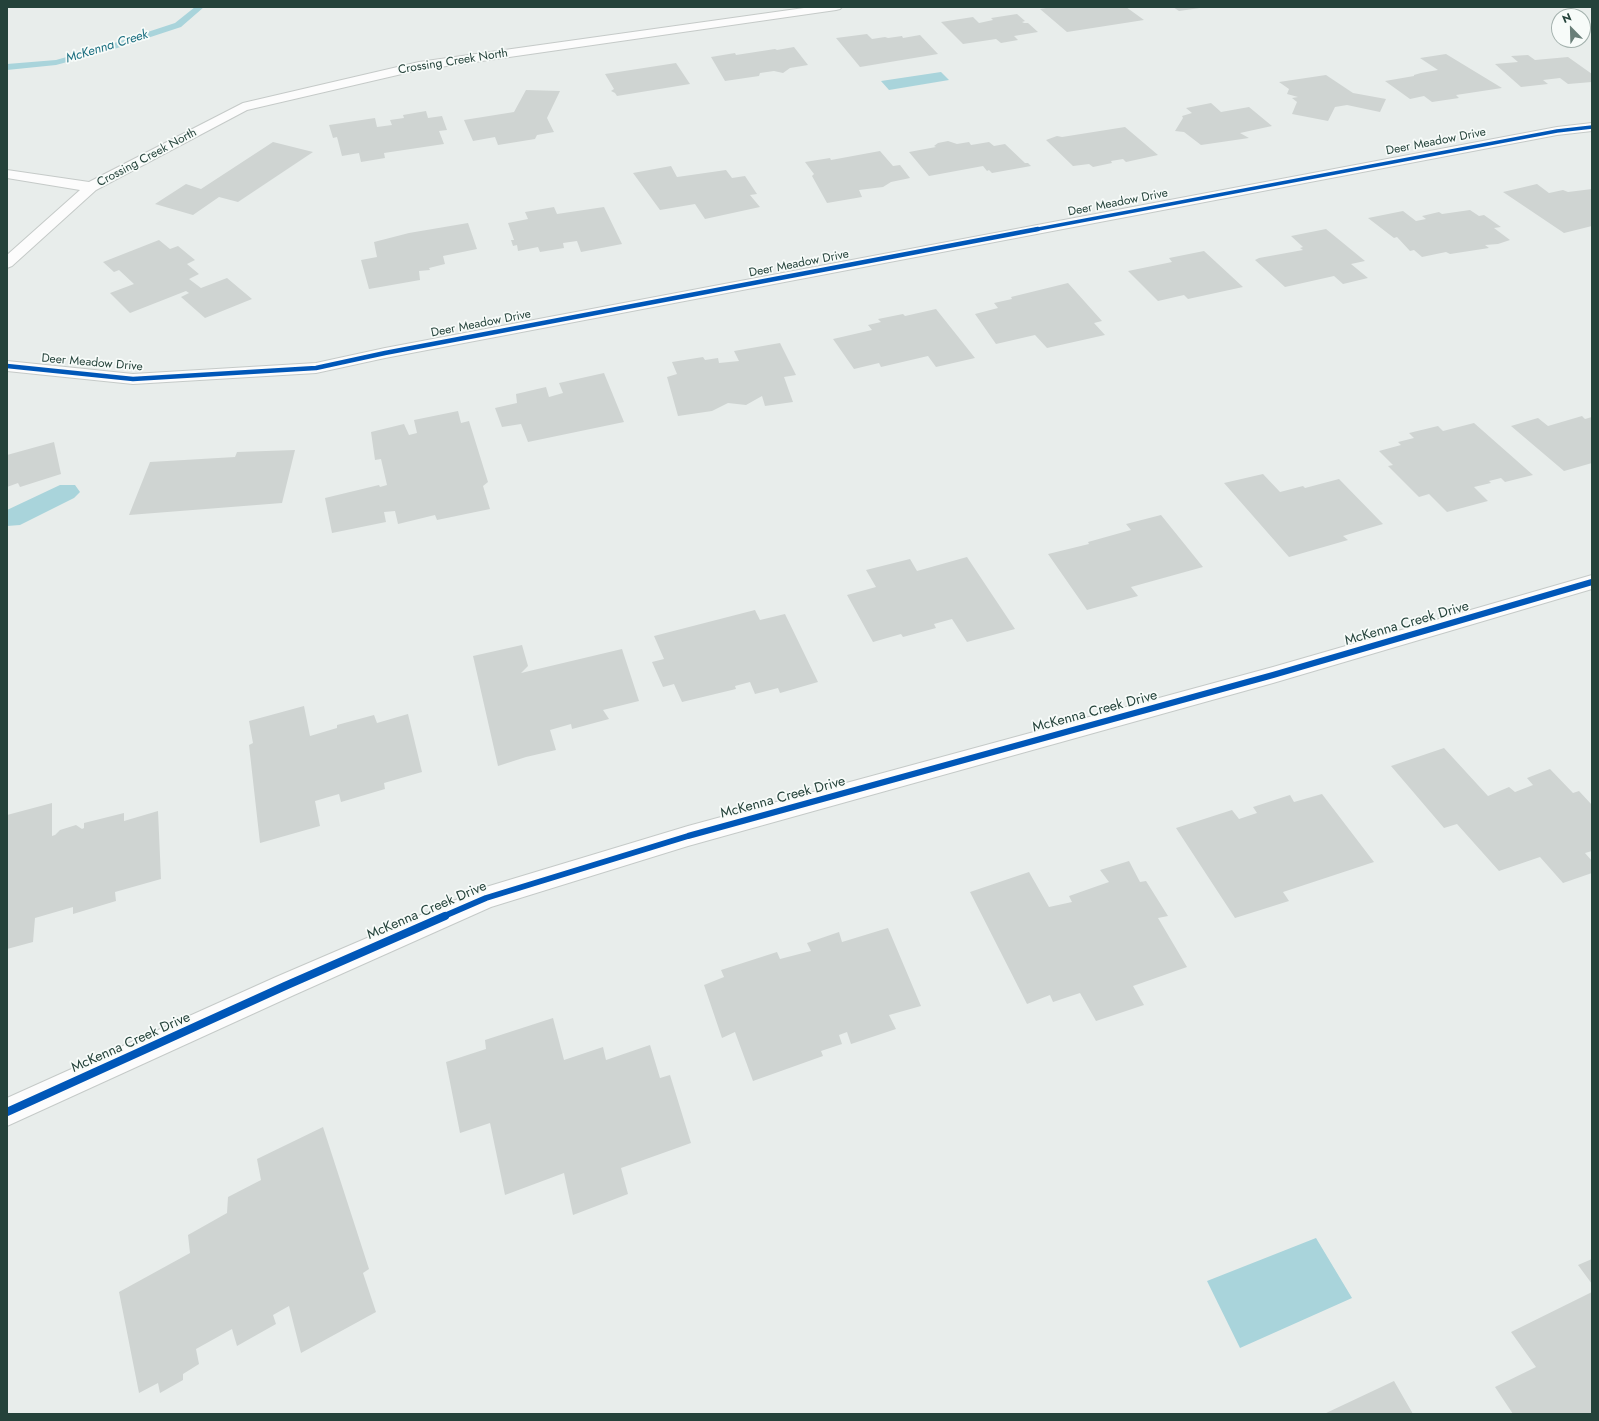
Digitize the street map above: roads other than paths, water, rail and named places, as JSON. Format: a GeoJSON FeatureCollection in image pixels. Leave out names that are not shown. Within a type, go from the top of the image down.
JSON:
{"type":"FeatureCollection","features":[{"type":"Feature","properties":{"kind":"street","name":"Crossing Creek North"},"geometry":{"type":"LineString","coordinates":[[7,263],[91,187],[243,107],[419,66],[836,7]]}},
{"type":"Feature","properties":{"kind":"street","name":"Deer Meadow Drive"},"geometry":{"type":"LineString","coordinates":[[7,366],[133,379],[316,368],[385,353],[1557,131],[1592,127]]}},
{"type":"Feature","properties":{"kind":"street"},"geometry":{"type":"LineString","coordinates":[[7,174],[91,187]]}},
{"type":"Feature","properties":{"kind":"street","name":"McKenna Creek Drive"},"geometry":{"type":"LineString","coordinates":[[7,1112],[285,986],[486,898],[688,836],[1273,675],[1592,582]]}},
{"type":"Feature","properties":{"kind":"water"},"geometry":{"type":"Polygon","coordinates":[[[941,72],[949,80],[889,90],[881,81],[941,72]]]}},
{"type":"Feature","properties":{"kind":"water"},"geometry":{"type":"Polygon","coordinates":[[[60,485],[75,485],[80,492],[74,498],[20,525],[7,526],[7,510],[60,485]]]}},
{"type":"Feature","properties":{"kind":"water"},"geometry":{"type":"Polygon","coordinates":[[[1316,1238],[1352,1298],[1240,1348],[1207,1281],[1316,1238]]]}},
{"type":"Feature","properties":{"kind":"waterway","name":"McKenna Creek"},"geometry":{"type":"LineString","coordinates":[[7,67],[56,62],[105,49],[178,25],[200,7]]}}]}
